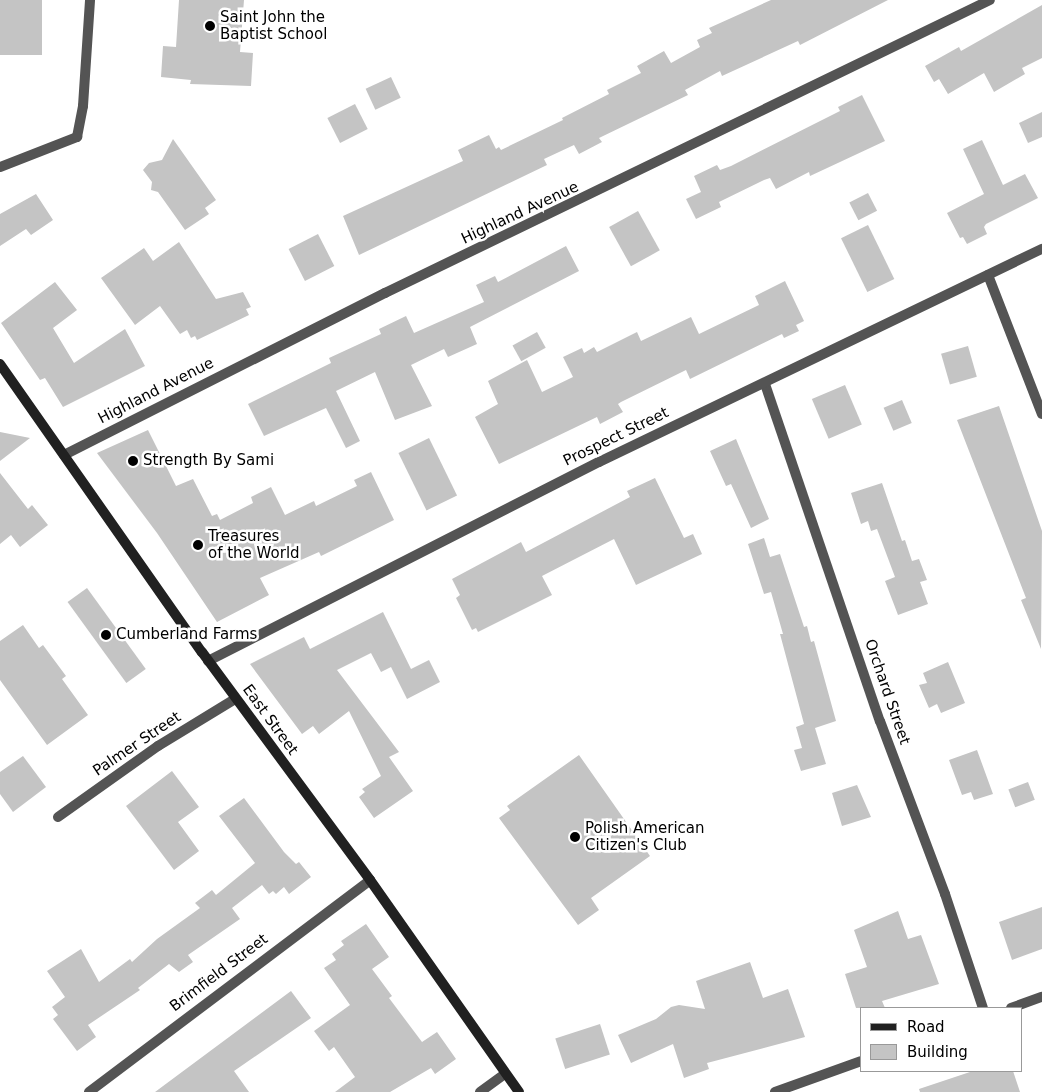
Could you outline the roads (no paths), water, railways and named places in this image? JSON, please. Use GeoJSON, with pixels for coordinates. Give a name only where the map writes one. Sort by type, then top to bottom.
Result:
{"type":"FeatureCollection","features":[{"type":"Feature","properties":{"kind":"main road","name":"East Street"},"geometry":{"type":"LineString","coordinates":[[0,364],[235,699],[370,880],[519,1092]]}},
{"type":"Feature","properties":{"kind":"street"},"geometry":{"type":"LineString","coordinates":[[0,167],[77,137],[83,106],[90,0]]}},
{"type":"Feature","properties":{"kind":"street","name":"Highland Avenue"},"geometry":{"type":"LineString","coordinates":[[64,455],[385,293],[554,214],[685,147],[990,0]]}},
{"type":"Feature","properties":{"kind":"street","name":"Prospect Street"},"geometry":{"type":"LineString","coordinates":[[208,661],[599,462],[765,384],[1042,249]]}},
{"type":"Feature","properties":{"kind":"street"},"geometry":{"type":"LineString","coordinates":[[988,275],[1042,414]]}},
{"type":"Feature","properties":{"kind":"street","name":"Orchard Street"},"geometry":{"type":"LineString","coordinates":[[765,384],[880,721],[945,894],[983,1007]]}},
{"type":"Feature","properties":{"kind":"street","name":"Palmer Street"},"geometry":{"type":"LineString","coordinates":[[58,817],[158,746],[235,699]]}},
{"type":"Feature","properties":{"kind":"street","name":"Brimfield Street"},"geometry":{"type":"LineString","coordinates":[[88,1092],[370,880]]}},
{"type":"Feature","properties":{"kind":"street"},"geometry":{"type":"LineString","coordinates":[[1014,1007],[1042,997]]}},
{"type":"Feature","properties":{"kind":"street"},"geometry":{"type":"LineString","coordinates":[[775,1092],[860,1061]]}},
{"type":"Feature","properties":{"kind":"street"},"geometry":{"type":"LineString","coordinates":[[480,1092],[505,1074]]}},
{"type":"Feature","properties":{"kind":"place","name":"Saint John the Baptist School"},"geometry":{"type":"Point","coordinates":[210,26]}},
{"type":"Feature","properties":{"kind":"place","name":"Strength By Sami"},"geometry":{"type":"Point","coordinates":[133,461]}},
{"type":"Feature","properties":{"kind":"place","name":"Treasures of the World"},"geometry":{"type":"Point","coordinates":[198,545]}},
{"type":"Feature","properties":{"kind":"place","name":"Cumberland Farms"},"geometry":{"type":"Point","coordinates":[106,635]}},
{"type":"Feature","properties":{"kind":"place","name":"Polish American Citizen's Club"},"geometry":{"type":"Point","coordinates":[575,837]}}]}
